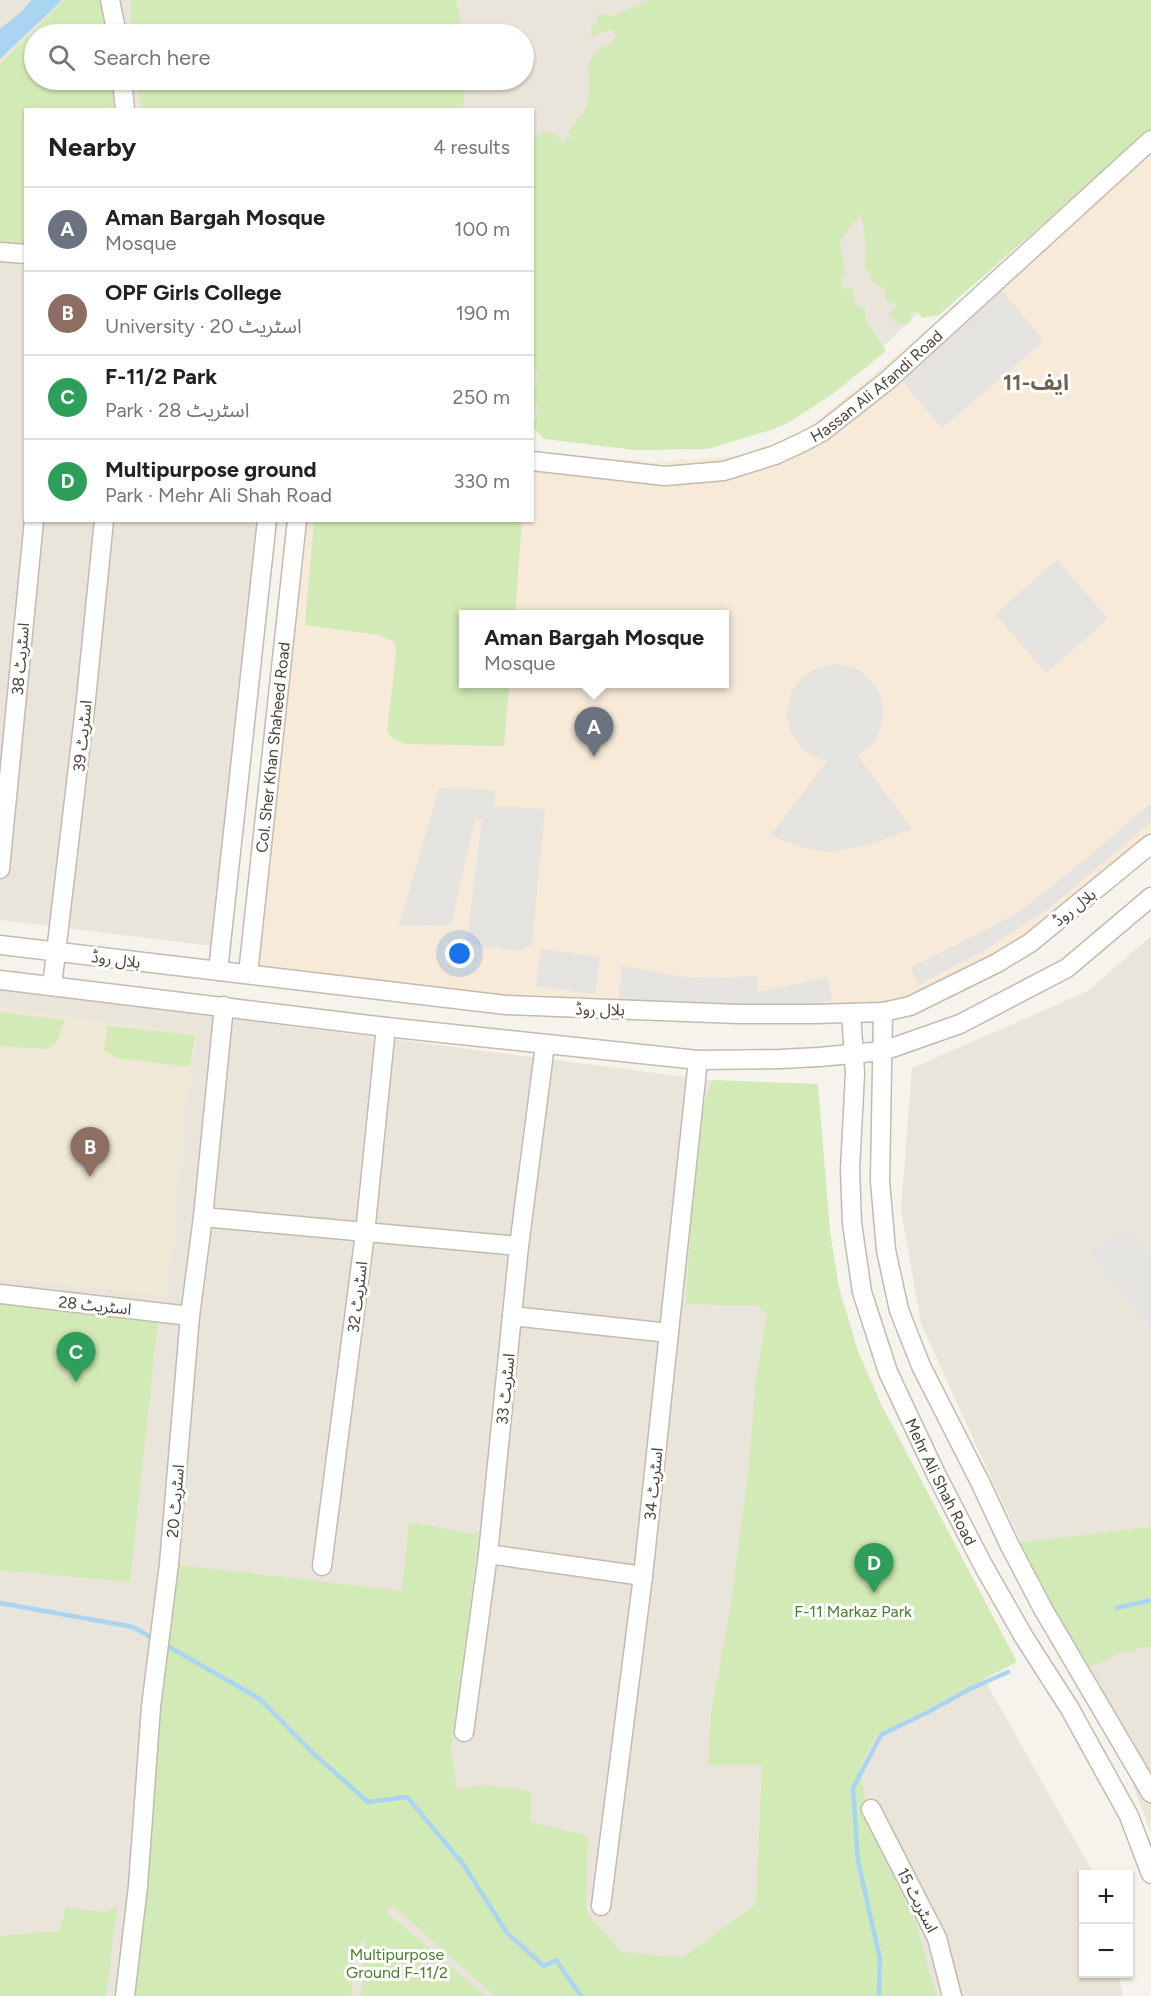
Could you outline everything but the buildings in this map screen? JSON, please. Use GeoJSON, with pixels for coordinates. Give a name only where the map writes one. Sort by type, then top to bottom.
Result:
{"type":"FeatureCollection","features":[{"type":"Feature","properties":{"kind":"street"},"geometry":{"type":"LineString","coordinates":[[110,0],[115,24]]}},
{"type":"Feature","properties":{"kind":"street"},"geometry":{"type":"LineString","coordinates":[[123,90],[125,108]]}},
{"type":"Feature","properties":{"kind":"street","name":"Hassan Ali Afandi Road"},"geometry":{"type":"LineString","coordinates":[[534,461],[665,476],[724,471],[775,455],[803,442],[822,432],[888,380],[1151,140]]}},
{"type":"Feature","properties":{"kind":"street"},"geometry":{"type":"LineString","coordinates":[[0,252],[24,254]]}},
{"type":"Feature","properties":{"kind":"street","name":"اسٹریٹ 38"},"geometry":{"type":"LineString","coordinates":[[0,869],[34,522]]}},
{"type":"Feature","properties":{"kind":"street","name":"اسٹریٹ 39"},"geometry":{"type":"LineString","coordinates":[[52,986],[58,951],[104,522]]}},
{"type":"Feature","properties":{"kind":"street","name":"Col. Sher Khan Shaheed Road"},"geometry":{"type":"LineString","coordinates":[[218,971],[267,522]]}},
{"type":"Feature","properties":{"kind":"street","name":"Col. Sher Khan Shaheed Road"},"geometry":{"type":"LineString","coordinates":[[248,974],[297,522]]}},
{"type":"Feature","properties":{"kind":"street","name":"ہلال روڈ"},"geometry":{"type":"LineString","coordinates":[[0,945],[506,1005],[738,1014],[883,1012],[910,1006],[997,963],[1030,943],[1151,844]]}},
{"type":"Feature","properties":{"kind":"street","name":"ہلال روڈ"},"geometry":{"type":"LineString","coordinates":[[0,980],[545,1045],[698,1060],[780,1059],[883,1051],[960,1024],[1066,968],[1151,897]]}},
{"type":"Feature","properties":{"kind":"street","name":"اسٹریٹ 20"},"geometry":{"type":"LineString","coordinates":[[125,1996],[138,1886],[151,1707],[164,1609],[190,1316],[203,1217],[224,1006]]}},
{"type":"Feature","properties":{"kind":"street","name":"Mehr Ali Shah Road"},"geometry":{"type":"LineString","coordinates":[[883,1012],[880,1181],[886,1250],[899,1310],[921,1366],[1009,1544],[1043,1609],[1151,1793]]}},
{"type":"Feature","properties":{"kind":"street","name":"Mehr Ali Shah Road"},"geometry":{"type":"LineString","coordinates":[[851,1013],[855,1052],[850,1170],[852,1223],[862,1292],[888,1372],[936,1474],[983,1565],[1024,1637],[1070,1709],[1130,1816],[1151,1874]]}},
{"type":"Feature","properties":{"kind":"street","name":"اسٹریٹ 32"},"geometry":{"type":"LineString","coordinates":[[322,1566],[365,1233],[386,1027]]}},
{"type":"Feature","properties":{"kind":"street","name":"اسٹریٹ 33"},"geometry":{"type":"LineString","coordinates":[[464,1732],[488,1554],[519,1246],[545,1045]]}},
{"type":"Feature","properties":{"kind":"street","name":"اسٹریٹ 34"},"geometry":{"type":"LineString","coordinates":[[601,1906],[643,1576],[698,1060]]}},
{"type":"Feature","properties":{"kind":"street"},"geometry":{"type":"LineString","coordinates":[[203,1217],[519,1246]]}},
{"type":"Feature","properties":{"kind":"street","name":"اسٹریٹ 28"},"geometry":{"type":"LineString","coordinates":[[0,1294],[190,1316]]}},
{"type":"Feature","properties":{"kind":"street"},"geometry":{"type":"LineString","coordinates":[[512,1316],[669,1333]]}},
{"type":"Feature","properties":{"kind":"street"},"geometry":{"type":"LineString","coordinates":[[488,1554],[643,1576]]}},
{"type":"Feature","properties":{"kind":"street","name":"اسٹریٹ 15"},"geometry":{"type":"LineString","coordinates":[[871,1809],[937,1938],[952,1996]]}},
{"type":"Feature","properties":{"kind":"shaded area"},"geometry":{"type":"Polygon","coordinates":[[[0,0],[1151,0],[1151,92],[834,393],[788,423],[620,429],[534,418],[534,108],[24,108],[24,522],[259,522],[212,946],[0,920],[0,0]]]}},
{"type":"Feature","properties":{"kind":"shaded area"},"geometry":{"type":"Polygon","coordinates":[[[1151,139],[1151,843],[1030,943],[883,1012],[537,1006],[256,972],[307,522],[534,522],[534,452],[653,462],[742,456],[801,434],[1090,195],[1151,139]]]}},
{"type":"Feature","properties":{"kind":"shaded area"},"geometry":{"type":"Polygon","coordinates":[[[1002,290],[1044,341],[942,428],[900,379],[1002,290]]]}},
{"type":"Feature","properties":{"kind":"shaded area"},"geometry":{"type":"Polygon","coordinates":[[[1057,560],[1108,619],[1046,673],[995,614],[1057,560]]]}},
{"type":"Feature","properties":{"kind":"shaded area"},"geometry":{"type":"Polygon","coordinates":[[[836,664],[860,671],[875,685],[881,696],[883,721],[878,735],[872,745],[858,756],[912,829],[869,845],[830,852],[808,849],[770,836],[827,761],[811,755],[799,745],[791,732],[787,716],[791,693],[800,680],[812,671],[836,664]]]}},
{"type":"Feature","properties":{"kind":"shaded area"},"geometry":{"type":"Polygon","coordinates":[[[439,788],[495,790],[494,806],[545,809],[532,944],[522,951],[476,945],[467,939],[482,819],[475,819],[451,925],[399,926],[439,788]]]}},
{"type":"Feature","properties":{"kind":"shaded area"},"geometry":{"type":"Polygon","coordinates":[[[1151,803],[1151,822],[1047,910],[985,950],[918,985],[911,968],[1016,914],[1081,863],[1151,803]]]}},
{"type":"Feature","properties":{"kind":"shaded area"},"geometry":{"type":"Polygon","coordinates":[[[1151,936],[1151,1833],[1126,1766],[921,1323],[901,1210],[912,1068],[1088,991],[1151,936]]]}},
{"type":"Feature","properties":{"kind":"shaded area"},"geometry":{"type":"Polygon","coordinates":[[[541,949],[600,957],[595,994],[536,986],[541,949]]]}},
{"type":"Feature","properties":{"kind":"shaded area"},"geometry":{"type":"Polygon","coordinates":[[[621,966],[685,977],[756,976],[758,992],[828,977],[832,999],[811,1008],[684,1008],[619,1000],[621,966]]]}},
{"type":"Feature","properties":{"kind":"shaded area"},"geometry":{"type":"Polygon","coordinates":[[[0,989],[796,1091],[810,1241],[945,1610],[1092,1870],[1079,1870],[1079,1978],[1119,1978],[1123,1996],[0,1996],[0,989]]]}},
{"type":"Feature","properties":{"kind":"shaded area"},"geometry":{"type":"Polygon","coordinates":[[[0,1008],[198,1034],[190,1076],[168,1296],[0,1278],[0,1008]]]}},
{"type":"Feature","properties":{"kind":"shaded area"},"geometry":{"type":"Polygon","coordinates":[[[1128,1226],[1151,1258],[1151,1330],[1089,1252],[1128,1226]]]}},
{"type":"Feature","properties":{"kind":"green space"},"geometry":{"type":"Polygon","coordinates":[[[64,0],[102,0],[105,24],[40,24],[64,0]]]}},
{"type":"Feature","properties":{"kind":"green space"},"geometry":{"type":"Polygon","coordinates":[[[131,0],[456,0],[461,22],[461,24],[131,24],[131,0]]]}},
{"type":"Feature","properties":{"kind":"green space"},"geometry":{"type":"Polygon","coordinates":[[[649,0],[1151,0],[1151,129],[939,315],[923,318],[916,311],[910,315],[911,320],[906,325],[895,321],[888,314],[898,304],[885,299],[886,291],[871,281],[871,274],[865,267],[866,245],[861,213],[840,241],[845,273],[841,278],[841,285],[844,289],[852,288],[855,305],[865,308],[867,323],[886,351],[834,393],[788,423],[707,449],[635,450],[544,439],[534,428],[534,421],[538,414],[538,404],[534,404],[534,389],[537,385],[538,373],[534,371],[534,136],[549,132],[556,134],[565,145],[565,137],[572,138],[569,132],[585,109],[588,100],[590,60],[600,49],[612,44],[616,34],[612,30],[592,36],[590,32],[592,26],[600,22],[595,19],[601,13],[613,16],[649,0]]]}},
{"type":"Feature","properties":{"kind":"green space"},"geometry":{"type":"Polygon","coordinates":[[[24,40],[24,90],[113,90],[116,108],[24,108],[24,244],[0,242],[0,64],[24,40]]]}},
{"type":"Feature","properties":{"kind":"green space"},"geometry":{"type":"Polygon","coordinates":[[[138,90],[464,90],[464,100],[462,108],[141,108],[138,90]]]}},
{"type":"Feature","properties":{"kind":"green space"},"geometry":{"type":"Polygon","coordinates":[[[314,522],[522,522],[515,610],[459,610],[459,688],[509,688],[504,746],[406,744],[393,738],[387,731],[396,655],[395,642],[379,635],[305,625],[314,522]]]}},
{"type":"Feature","properties":{"kind":"green space"},"geometry":{"type":"Polygon","coordinates":[[[0,1012],[64,1020],[58,1040],[47,1049],[0,1046],[0,1012]]]}},
{"type":"Feature","properties":{"kind":"green space"},"geometry":{"type":"Polygon","coordinates":[[[108,1026],[196,1035],[189,1067],[118,1058],[104,1050],[108,1026]]]}},
{"type":"Feature","properties":{"kind":"green space"},"geometry":{"type":"Polygon","coordinates":[[[712,1080],[818,1084],[830,1231],[839,1288],[858,1351],[881,1404],[1017,1662],[877,1735],[859,1769],[874,1838],[916,1923],[936,1996],[495,1996],[392,1905],[386,1912],[486,1996],[361,1996],[365,1937],[356,1949],[351,1996],[124,1996],[169,1564],[402,1591],[409,1522],[479,1535],[451,1749],[457,1790],[481,1785],[532,1791],[530,1822],[588,1836],[586,1912],[621,1952],[682,1958],[756,1904],[762,1765],[708,1765],[711,1713],[730,1610],[748,1475],[756,1380],[767,1316],[758,1306],[686,1304],[692,1201],[701,1116],[712,1080]]]}},
{"type":"Feature","properties":{"kind":"green space"},"geometry":{"type":"Polygon","coordinates":[[[0,1301],[158,1320],[130,1582],[0,1570],[0,1301]]]}},
{"type":"Feature","properties":{"kind":"green space"},"geometry":{"type":"Polygon","coordinates":[[[1151,1527],[1151,1646],[1121,1653],[1090,1667],[1009,1544],[1151,1527]]]}},
{"type":"Feature","properties":{"kind":"green space"},"geometry":{"type":"Polygon","coordinates":[[[117,1906],[106,1996],[0,1996],[0,1936],[59,1931],[66,1908],[107,1912],[117,1906]]]}},
{"type":"Feature","properties":{"kind":"water"},"geometry":{"type":"Polygon","coordinates":[[[36,0],[62,0],[37,24],[24,24],[24,36],[0,59],[0,29],[36,0]]]}},
{"type":"Feature","properties":{"kind":"waterway"},"geometry":{"type":"LineString","coordinates":[[27,8],[35,0]]}},
{"type":"Feature","properties":{"kind":"waterway"},"geometry":{"type":"LineString","coordinates":[[1117,1608],[1151,1600]]}},
{"type":"Feature","properties":{"kind":"waterway"},"geometry":{"type":"LineString","coordinates":[[0,1603],[133,1627],[154,1639]]}},
{"type":"Feature","properties":{"kind":"waterway"},"geometry":{"type":"LineString","coordinates":[[164,1644],[260,1699],[314,1754],[368,1802],[407,1797],[463,1864],[507,1933],[544,1966],[556,1960],[581,1996]]}},
{"type":"Feature","properties":{"kind":"waterway"},"geometry":{"type":"LineString","coordinates":[[879,1996],[880,1959],[858,1861],[853,1788],[881,1735],[1008,1672]]}},
{"type":"Feature","properties":{"kind":"place","name":"Aman Bargah Mosque"},"geometry":{"type":"Point","coordinates":[594,757]}},
{"type":"Feature","properties":{"kind":"place","name":"OPF Girls College"},"geometry":{"type":"Point","coordinates":[90,1177]}},
{"type":"Feature","properties":{"kind":"place","name":"F-11/2 Park"},"geometry":{"type":"Point","coordinates":[76,1382]}},
{"type":"Feature","properties":{"kind":"place","name":"Multipurpose ground"},"geometry":{"type":"Point","coordinates":[874,1593]}},
{"type":"Feature","properties":{"kind":"district","name":"ایف-11"},"geometry":{"type":"Point","coordinates":[1036,382]}},
{"type":"Feature","properties":{"kind":"park label","name":"F-11 Markaz Park"},"geometry":{"type":"Point","coordinates":[853,1611]}},
{"type":"Feature","properties":{"kind":"park label","name":"Multipurpose Ground F-11/2"},"geometry":{"type":"Point","coordinates":[397,1963]}}]}
